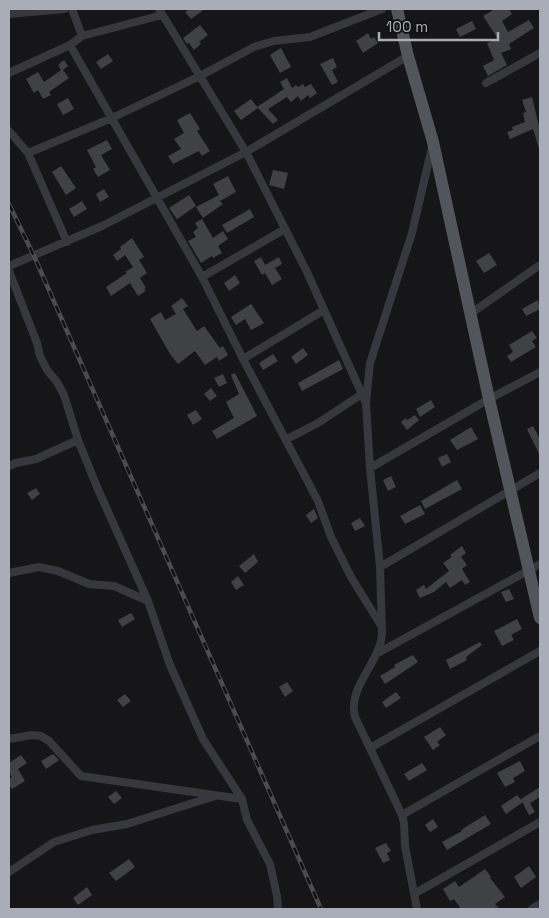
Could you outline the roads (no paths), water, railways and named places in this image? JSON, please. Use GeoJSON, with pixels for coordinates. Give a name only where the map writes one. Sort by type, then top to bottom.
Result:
{"type":"FeatureCollection","features":[{"type":"Feature","properties":{"kind":"main road"},"geometry":{"type":"LineString","coordinates":[[397,9],[408,56],[434,142],[470,314],[511,489],[535,567],[540,618]]}},
{"type":"Feature","properties":{"kind":"street"},"geometry":{"type":"LineString","coordinates":[[9,14],[65,9]]}},
{"type":"Feature","properties":{"kind":"street"},"geometry":{"type":"LineString","coordinates":[[72,9],[82,36]]}},
{"type":"Feature","properties":{"kind":"street"},"geometry":{"type":"LineString","coordinates":[[28,153],[112,118],[200,76],[254,46],[274,41],[310,37],[382,9]]}},
{"type":"Feature","properties":{"kind":"street"},"geometry":{"type":"LineString","coordinates":[[9,73],[70,45],[82,36],[160,12],[246,152],[324,310],[366,403]]}},
{"type":"Feature","properties":{"kind":"street"},"geometry":{"type":"LineString","coordinates":[[70,45],[202,277],[318,501],[351,577],[380,624]]}},
{"type":"Feature","properties":{"kind":"street"},"geometry":{"type":"LineString","coordinates":[[486,83],[540,53]]}},
{"type":"Feature","properties":{"kind":"street"},"geometry":{"type":"LineString","coordinates":[[9,266],[67,242],[246,152],[408,56]]}},
{"type":"Feature","properties":{"kind":"street"},"geometry":{"type":"LineString","coordinates":[[9,131],[28,153],[67,242]]}},
{"type":"Feature","properties":{"kind":"street"},"geometry":{"type":"LineString","coordinates":[[417,909],[405,846],[402,815],[353,709],[356,695],[378,653],[381,642],[380,567],[370,468],[366,403],[370,363],[412,233],[434,142]]}},
{"type":"Feature","properties":{"kind":"street"},"geometry":{"type":"LineString","coordinates":[[202,277],[285,229]]}},
{"type":"Feature","properties":{"kind":"street"},"geometry":{"type":"LineString","coordinates":[[470,314],[538,266],[540,276]]}},
{"type":"Feature","properties":{"kind":"street"},"geometry":{"type":"LineString","coordinates":[[9,271],[37,343],[40,356],[64,395],[78,440],[148,601],[170,665],[203,739],[242,799],[247,820],[270,864],[278,909]]}},
{"type":"Feature","properties":{"kind":"street"},"geometry":{"type":"LineString","coordinates":[[243,359],[324,310]]}},
{"type":"Feature","properties":{"kind":"street"},"geometry":{"type":"LineString","coordinates":[[370,468],[489,399],[540,372]]}},
{"type":"Feature","properties":{"kind":"street"},"geometry":{"type":"LineString","coordinates":[[287,439],[318,423],[362,394]]}},
{"type":"Feature","properties":{"kind":"street"},"geometry":{"type":"LineString","coordinates":[[9,466],[36,459],[78,440]]}},
{"type":"Feature","properties":{"kind":"street"},"geometry":{"type":"LineString","coordinates":[[380,567],[540,473]]}},
{"type":"Feature","properties":{"kind":"street"},"geometry":{"type":"LineString","coordinates":[[9,573],[39,567],[58,571],[89,584],[114,586],[148,601]]}},
{"type":"Feature","properties":{"kind":"street"},"geometry":{"type":"LineString","coordinates":[[378,653],[535,567]]}},
{"type":"Feature","properties":{"kind":"street"},"geometry":{"type":"LineString","coordinates":[[370,748],[540,651]]}},
{"type":"Feature","properties":{"kind":"street"},"geometry":{"type":"LineString","coordinates":[[9,739],[32,735],[42,736],[49,741],[81,776],[242,799]]}},
{"type":"Feature","properties":{"kind":"street"},"geometry":{"type":"LineString","coordinates":[[402,815],[540,736]]}},
{"type":"Feature","properties":{"kind":"street"},"geometry":{"type":"LineString","coordinates":[[9,872],[54,842],[92,830],[127,824],[216,796]]}},
{"type":"Feature","properties":{"kind":"street"},"geometry":{"type":"LineString","coordinates":[[414,894],[540,822]]}},
{"type":"Feature","properties":{"kind":"street"},"geometry":{"type":"LineString","coordinates":[[532,909],[540,904]]}},
{"type":"Feature","properties":{"kind":"railway"},"geometry":{"type":"LineString","coordinates":[[9,204],[34,256],[321,909]]}}]}
